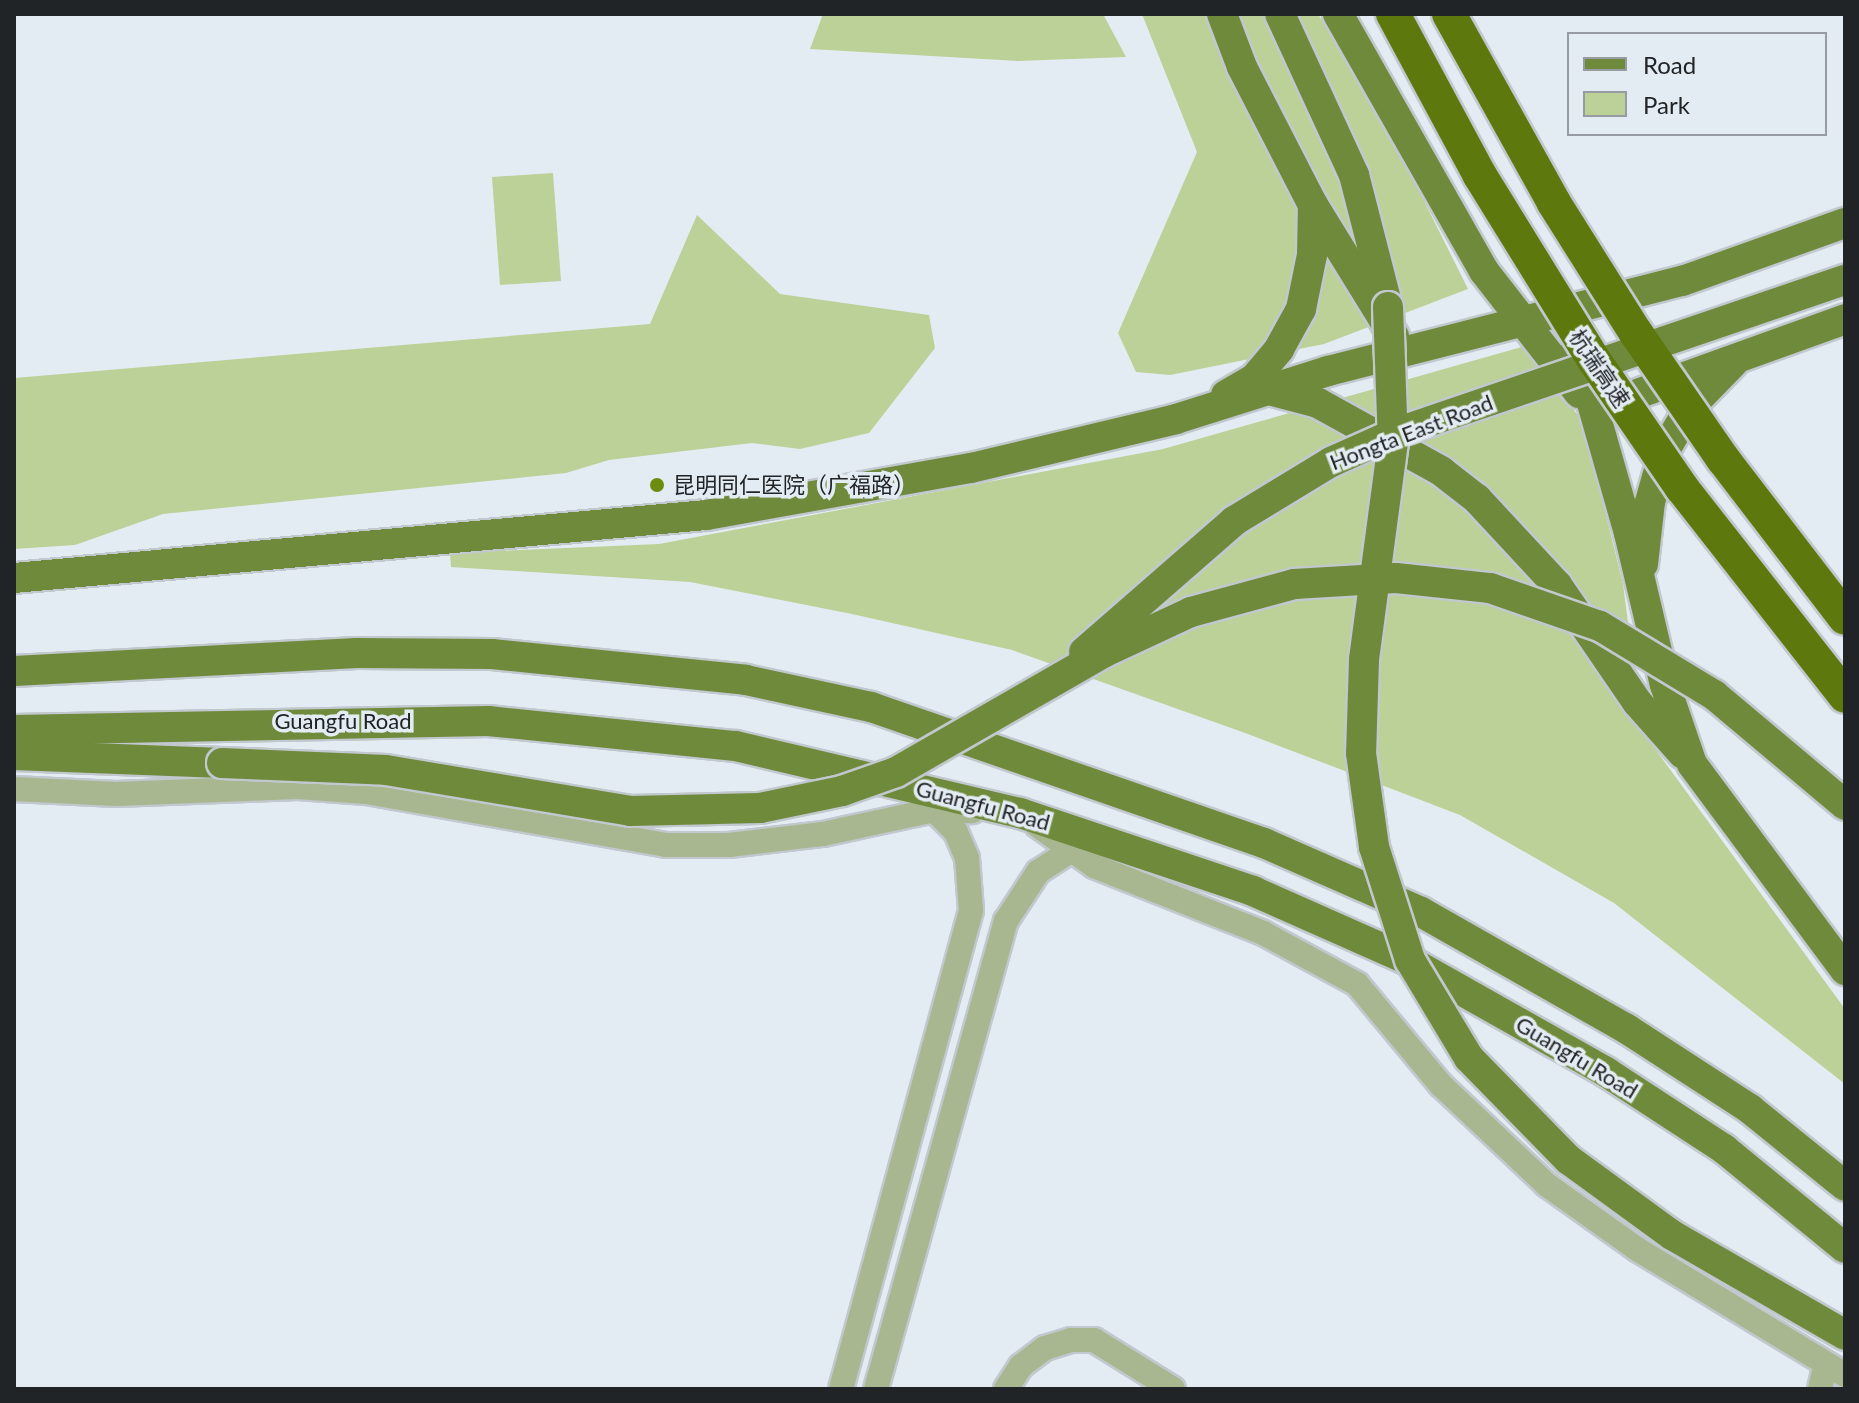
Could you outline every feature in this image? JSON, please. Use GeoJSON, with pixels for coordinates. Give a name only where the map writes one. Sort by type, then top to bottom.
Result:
{"type":"FeatureCollection","features":[{"type":"Feature","properties":{"kind":"highway","name":"杭瑞高速"},"geometry":{"type":"LineString","coordinates":[[1393,14],[1479,174],[1603,373],[1728,549],[1845,696]]}},
{"type":"Feature","properties":{"kind":"highway"},"geometry":{"type":"LineString","coordinates":[[1449,14],[1538,176],[1636,333],[1723,459],[1845,618]]}},
{"type":"Feature","properties":{"kind":"main road"},"geometry":{"type":"LineString","coordinates":[[1222,14],[1242,67],[1313,205],[1404,352]]}},
{"type":"Feature","properties":{"kind":"main road"},"geometry":{"type":"LineString","coordinates":[[1338,14],[1484,271],[1592,411]]}},
{"type":"Feature","properties":{"kind":"main road"},"geometry":{"type":"LineString","coordinates":[[1407,14],[1536,244],[1566,310],[1641,582],[1665,685],[1692,764]]}},
{"type":"Feature","properties":{"kind":"main road"},"geometry":{"type":"LineString","coordinates":[[1282,17],[1354,175],[1388,307],[1393,442],[1364,660],[1361,753],[1374,847],[1410,960],[1469,1058],[1558,1151],[1672,1235],[1845,1335]]}},
{"type":"Feature","properties":{"kind":"main road"},"geometry":{"type":"LineString","coordinates":[[1200,411],[1255,378],[1279,349],[1301,309],[1312,255],[1313,205]]}},
{"type":"Feature","properties":{"kind":"main road"},"geometry":{"type":"LineString","coordinates":[[14,578],[706,515],[971,468],[1200,411],[1404,352],[1682,281],[1845,223]]}},
{"type":"Feature","properties":{"kind":"main road","name":"Hongta East Road"},"geometry":{"type":"LineString","coordinates":[[1037,692],[1207,542],[1331,462],[1398,432],[1845,280]]}},
{"type":"Feature","properties":{"kind":"main road"},"geometry":{"type":"LineString","coordinates":[[1592,411],[1845,319]]}},
{"type":"Feature","properties":{"kind":"main road"},"geometry":{"type":"LineString","coordinates":[[1641,582],[1650,502],[1664,452],[1707,387],[1751,351]]}},
{"type":"Feature","properties":{"kind":"main road"},"geometry":{"type":"LineString","coordinates":[[1269,390],[1318,403],[1441,471],[1477,499],[1557,585],[1637,702],[1692,764],[1845,970]]}},
{"type":"Feature","properties":{"kind":"main road"},"geometry":{"type":"LineString","coordinates":[[14,755],[386,770],[630,811],[729,811],[792,803],[869,783],[935,753],[1141,634],[1223,601],[1333,580],[1450,581],[1569,612],[1658,658],[1741,715],[1845,805]]}},
{"type":"Feature","properties":{"kind":"main road"},"geometry":{"type":"LineString","coordinates":[[14,671],[357,653],[492,654],[746,680],[871,707],[1264,843],[1421,912],[1627,1029],[1750,1109],[1845,1186]]}},
{"type":"Feature","properties":{"kind":"main road","name":"Guangfu Road"},"geometry":{"type":"LineString","coordinates":[[14,730],[488,721],[736,746],[1020,813],[1253,891],[1404,958],[1606,1072],[1724,1149],[1845,1248]]}},
{"type":"Feature","properties":{"kind":"street"},"geometry":{"type":"LineString","coordinates":[[841,1389],[971,910],[967,858],[956,832],[934,810],[881,778]]}},
{"type":"Feature","properties":{"kind":"street"},"geometry":{"type":"LineString","coordinates":[[14,789],[116,794],[298,787],[366,792],[666,845],[823,834],[934,810],[1020,813],[1094,866],[1263,933],[1357,984],[1441,1085],[1547,1185],[1637,1249],[1836,1370],[1820,1389]]}},
{"type":"Feature","properties":{"kind":"street"},"geometry":{"type":"LineString","coordinates":[[876,1389],[1006,921],[1038,872],[1069,848],[1103,840]]}},
{"type":"Feature","properties":{"kind":"street"},"geometry":{"type":"LineString","coordinates":[[892,1197],[927,1206]]}},
{"type":"Feature","properties":{"kind":"street"},"geometry":{"type":"LineString","coordinates":[[1006,1389],[1021,1366],[1045,1348],[1071,1340],[1094,1340],[1173,1389]]}},
{"type":"Feature","properties":{"kind":"green space"},"geometry":{"type":"Polygon","coordinates":[[[823,14],[1103,14],[1126,57],[1018,61],[810,49],[823,14]]]}},
{"type":"Feature","properties":{"kind":"green space"},"geometry":{"type":"Polygon","coordinates":[[[1142,14],[1318,14],[1395,143],[1468,289],[1324,344],[1170,375],[1136,372],[1118,333],[1197,152],[1142,14]]]}},
{"type":"Feature","properties":{"kind":"green space"},"geometry":{"type":"Polygon","coordinates":[[[553,173],[561,281],[500,285],[492,177],[553,173]]]}},
{"type":"Feature","properties":{"kind":"green space"},"geometry":{"type":"Polygon","coordinates":[[[697,215],[780,294],[929,315],[935,348],[869,433],[800,449],[752,443],[609,460],[566,473],[163,514],[75,545],[14,549],[14,378],[650,324],[697,215]]]}},
{"type":"Feature","properties":{"kind":"green space"},"geometry":{"type":"Polygon","coordinates":[[[1525,346],[1583,422],[1623,584],[1642,731],[1845,1009],[1845,1084],[1614,903],[1460,815],[1248,734],[1012,650],[852,614],[690,582],[451,567],[450,553],[659,544],[1163,449],[1525,346]]]}},
{"type":"Feature","properties":{"kind":"place","name":"昆明同仁医院（广福路）"},"geometry":{"type":"Point","coordinates":[657,485]}}]}
